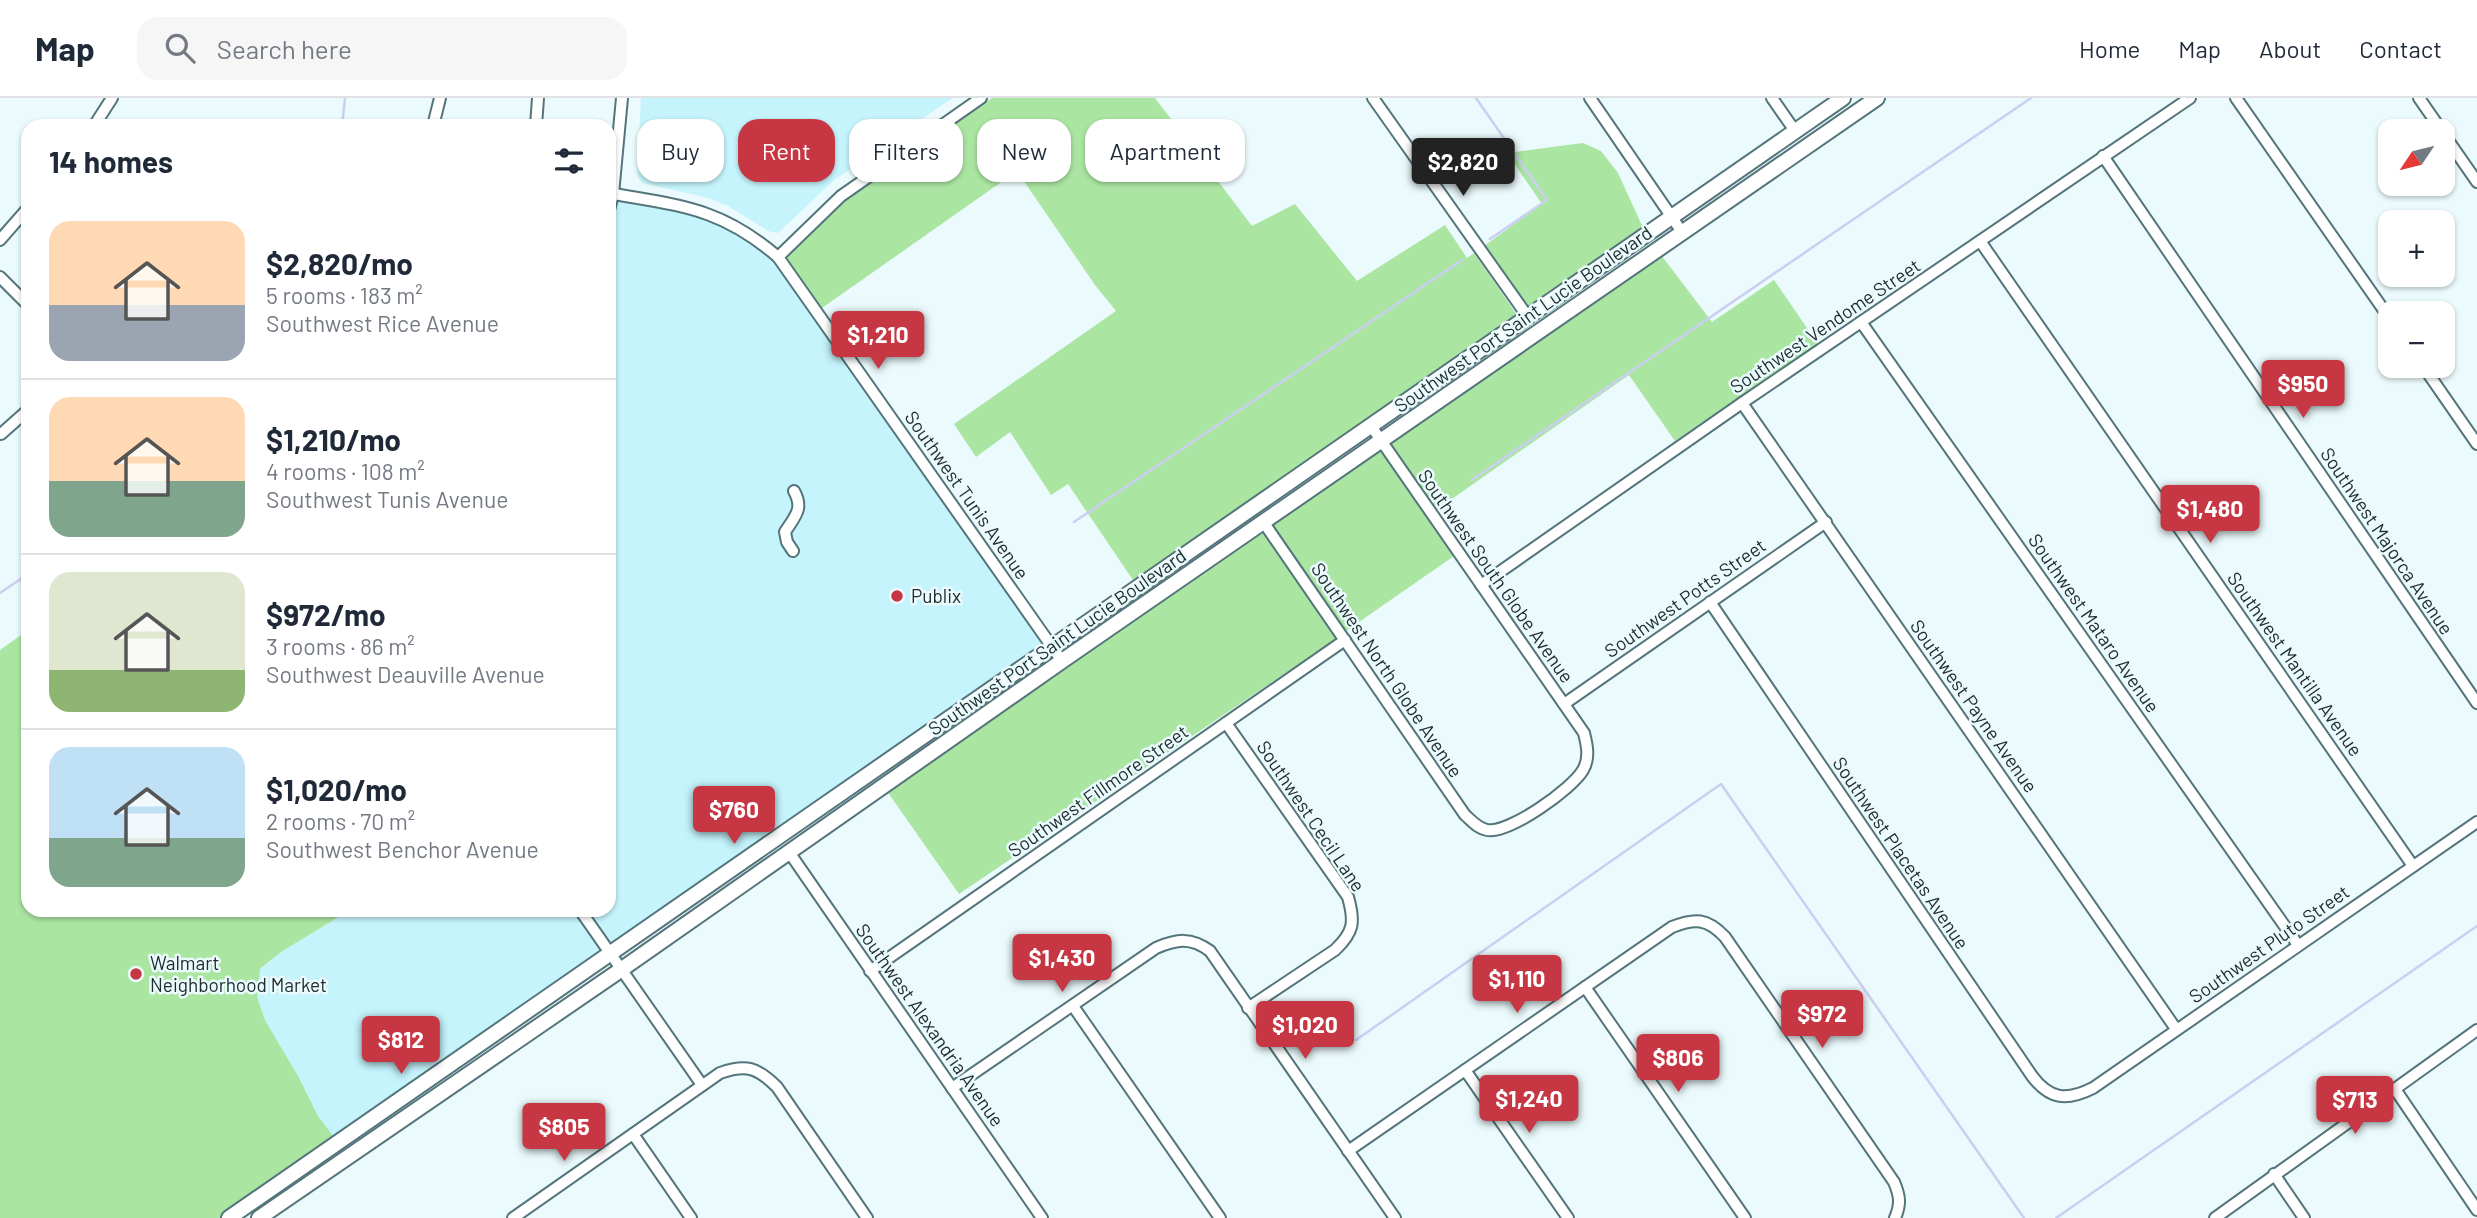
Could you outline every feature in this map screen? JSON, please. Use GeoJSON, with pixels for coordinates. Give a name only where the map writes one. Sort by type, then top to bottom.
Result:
{"type":"FeatureCollection","features":[{"type":"Feature","properties":{"kind":"main road","name":"Southwest Port Saint Lucie Boulevard"},"geometry":{"type":"LineString","coordinates":[[229,1218],[1843,98]]}},
{"type":"Feature","properties":{"kind":"main road","name":"Southwest Port Saint Lucie Boulevard"},"geometry":{"type":"LineString","coordinates":[[259,1218],[1877,98]]}},
{"type":"Feature","properties":{"kind":"main road"},"geometry":{"type":"LineString","coordinates":[[789,852],[808,815]]}},
{"type":"Feature","properties":{"kind":"main road"},"geometry":{"type":"LineString","coordinates":[[346,1156],[365,1122]]}},
{"type":"Feature","properties":{"kind":"street"},"geometry":{"type":"LineString","coordinates":[[98,119],[112,98]]}},
{"type":"Feature","properties":{"kind":"street"},"geometry":{"type":"LineString","coordinates":[[435,119],[440,98]]}},
{"type":"Feature","properties":{"kind":"street"},"geometry":{"type":"LineString","coordinates":[[536,119],[538,98]]}},
{"type":"Feature","properties":{"kind":"street"},"geometry":{"type":"LineString","coordinates":[[616,150],[622,98]]}},
{"type":"Feature","properties":{"kind":"street"},"geometry":{"type":"LineString","coordinates":[[778,257],[841,196],[981,98]]}},
{"type":"Feature","properties":{"kind":"street"},"geometry":{"type":"LineString","coordinates":[[1373,98],[1528,317]]}},
{"type":"Feature","properties":{"kind":"street"},"geometry":{"type":"LineString","coordinates":[[1590,98],[1682,232]]}},
{"type":"Feature","properties":{"kind":"street"},"geometry":{"type":"LineString","coordinates":[[1772,98],[1795,131]]}},
{"type":"Feature","properties":{"kind":"street","name":"Southwest Vendome Street"},"geometry":{"type":"LineString","coordinates":[[1481,585],[1742,403],[2190,98]]}},
{"type":"Feature","properties":{"kind":"street"},"geometry":{"type":"LineString","coordinates":[[2236,98],[2378,302]]}},
{"type":"Feature","properties":{"kind":"street"},"geometry":{"type":"LineString","coordinates":[[2419,98],[2433,119]]}},
{"type":"Feature","properties":{"kind":"street"},"geometry":{"type":"LineString","coordinates":[[2455,150],[2477,181]]}},
{"type":"Feature","properties":{"kind":"street","name":"Southwest Majorca Avenue"},"geometry":{"type":"LineString","coordinates":[[2103,156],[2477,703]]}},
{"type":"Feature","properties":{"kind":"street","name":"Southwest Tunis Avenue"},"geometry":{"type":"LineString","coordinates":[[616,195],[677,204],[713,214],[758,240],[778,257],[1062,661]]}},
{"type":"Feature","properties":{"kind":"street"},"geometry":{"type":"LineString","coordinates":[[0,240],[21,216]]}},
{"type":"Feature","properties":{"kind":"street","name":"Southwest Mantilla Avenue"},"geometry":{"type":"LineString","coordinates":[[1980,241],[2413,866]]}},
{"type":"Feature","properties":{"kind":"street"},"geometry":{"type":"LineString","coordinates":[[0,277],[21,298]]}},
{"type":"Feature","properties":{"kind":"street","name":"Southwest Mataro Avenue"},"geometry":{"type":"LineString","coordinates":[[1861,322],[2298,945]]}},
{"type":"Feature","properties":{"kind":"street"},"geometry":{"type":"LineString","coordinates":[[2431,378],[2477,444]]}},
{"type":"Feature","properties":{"kind":"street","name":"Southwest Payne Avenue"},"geometry":{"type":"LineString","coordinates":[[1742,403],[2176,1029]]}},
{"type":"Feature","properties":{"kind":"street"},"geometry":{"type":"LineString","coordinates":[[1,434],[21,416]]}},
{"type":"Feature","properties":{"kind":"street","name":"Southwest South Globe Avenue"},"geometry":{"type":"LineString","coordinates":[[1371,426],[1584,733],[1588,747]]}},
{"type":"Feature","properties":{"kind":"street"},"geometry":{"type":"LineString","coordinates":[[793,551],[785,532],[800,508],[794,491]]}},
{"type":"Feature","properties":{"kind":"street","name":"Southwest Potts Street"},"geometry":{"type":"LineString","coordinates":[[1564,704],[1826,522]]}},
{"type":"Feature","properties":{"kind":"street","name":"Southwest North Globe Avenue"},"geometry":{"type":"LineString","coordinates":[[1264,523],[1465,815],[1477,826],[1487,830],[1501,830],[1515,824],[1571,784],[1583,771],[1588,747]]}},
{"type":"Feature","properties":{"kind":"street","name":"Southwest Placetas Avenue"},"geometry":{"type":"LineString","coordinates":[[1710,602],[2032,1076],[2045,1090],[2053,1094],[2063,1097],[2081,1094]]}},
{"type":"Feature","properties":{"kind":"street","name":"Southwest Fillmore Street"},"geometry":{"type":"LineString","coordinates":[[870,971],[1345,640]]}},
{"type":"Feature","properties":{"kind":"street","name":"Southwest Cecil Lane"},"geometry":{"type":"LineString","coordinates":[[1226,723],[1348,897],[1352,912],[1352,926],[1345,940],[1335,950],[1248,1008]]}},
{"type":"Feature","properties":{"kind":"street","name":"Southwest Pluto Street"},"geometry":{"type":"LineString","coordinates":[[2081,1094],[2477,822]]}},
{"type":"Feature","properties":{"kind":"street","name":"Southwest Alexandria Avenue"},"geometry":{"type":"LineString","coordinates":[[789,852],[1042,1218]]}},
{"type":"Feature","properties":{"kind":"street"},"geometry":{"type":"LineString","coordinates":[[585,917],[702,1085]]}},
{"type":"Feature","properties":{"kind":"street"},"geometry":{"type":"LineString","coordinates":[[1348,1151],[1672,927],[1687,921],[1701,921],[1714,925],[1740,959],[1894,1182],[1900,1196],[1897,1213]]}},
{"type":"Feature","properties":{"kind":"street"},"geometry":{"type":"LineString","coordinates":[[952,1088],[1156,948],[1171,942],[1188,940],[1200,943],[1210,951],[1395,1218]]}},
{"type":"Feature","properties":{"kind":"street"},"geometry":{"type":"LineString","coordinates":[[1585,987],[1745,1218]]}},
{"type":"Feature","properties":{"kind":"street"},"geometry":{"type":"LineString","coordinates":[[1073,1006],[1220,1218]]}},
{"type":"Feature","properties":{"kind":"street"},"geometry":{"type":"LineString","coordinates":[[2215,1218],[2477,1030]]}},
{"type":"Feature","properties":{"kind":"street"},"geometry":{"type":"LineString","coordinates":[[515,1218],[720,1073],[734,1068],[750,1068],[764,1075],[776,1087],[867,1218]]}},
{"type":"Feature","properties":{"kind":"street"},"geometry":{"type":"LineString","coordinates":[[1465,1070],[1568,1218]]}},
{"type":"Feature","properties":{"kind":"street"},"geometry":{"type":"LineString","coordinates":[[2395,1089],[2477,1210]]}},
{"type":"Feature","properties":{"kind":"street"},"geometry":{"type":"LineString","coordinates":[[633,1133],[691,1218]]}},
{"type":"Feature","properties":{"kind":"street"},"geometry":{"type":"LineString","coordinates":[[2274,1174],[2304,1218]]}},
{"type":"Feature","properties":{"kind":"shaded area"},"geometry":{"type":"Polygon","coordinates":[[[641,98],[952,98],[922,119],[849,119],[849,170],[835,180],[835,119],[738,119],[738,182],[832,182],[778,233],[768,231],[728,206],[705,197],[641,182],[724,182],[724,119],[640,119],[641,98]]]}},
{"type":"Feature","properties":{"kind":"shaded area"},"geometry":{"type":"Polygon","coordinates":[[[617,200],[675,209],[710,219],[754,245],[773,261],[1047,651],[612,948],[592,917],[616,917],[617,200]]]}},
{"type":"Feature","properties":{"kind":"shaded area"},"geometry":{"type":"Polygon","coordinates":[[[338,917],[578,917],[602,954],[334,1137],[318,1116],[265,1020],[257,998],[260,970],[281,952],[338,917]]]}},
{"type":"Feature","properties":{"kind":"green space"},"geometry":{"type":"Polygon","coordinates":[[[992,98],[1155,98],[1171,119],[1085,119],[1085,182],[1219,182],[1252,226],[1295,204],[1357,281],[1445,225],[1467,258],[1474,253],[1524,325],[1137,586],[1068,484],[1051,495],[1010,432],[976,457],[954,424],[1116,311],[1025,182],[1071,182],[1071,119],[977,119],[977,182],[1001,182],[822,308],[785,257],[843,201],[870,182],[963,182],[962,119],[992,98]]]}},
{"type":"Feature","properties":{"kind":"green space"},"geometry":{"type":"Polygon","coordinates":[[[1583,143],[1601,151],[1618,173],[1645,232],[1534,318],[1484,246],[1542,204],[1507,153],[1583,143]]]}},
{"type":"Feature","properties":{"kind":"green space"},"geometry":{"type":"Polygon","coordinates":[[[1655,247],[1712,322],[1774,280],[1818,344],[1675,441],[1629,375],[1436,510],[1383,435],[1655,247]]]}},
{"type":"Feature","properties":{"kind":"green space"},"geometry":{"type":"Polygon","coordinates":[[[1374,442],[1454,556],[1346,631],[1267,516],[1374,442]]]}},
{"type":"Feature","properties":{"kind":"green space"},"geometry":{"type":"Polygon","coordinates":[[[1258,523],[1337,638],[959,894],[882,784],[1258,523]]]}},
{"type":"Feature","properties":{"kind":"green space"},"geometry":{"type":"Polygon","coordinates":[[[21,635],[21,917],[338,917],[281,952],[260,969],[257,997],[265,1020],[318,1116],[334,1137],[220,1218],[0,1218],[0,650],[21,635]]]}},
{"type":"Feature","properties":{"kind":"waterway"},"geometry":{"type":"LineString","coordinates":[[343,119],[345,98]]}},
{"type":"Feature","properties":{"kind":"waterway"},"geometry":{"type":"LineString","coordinates":[[1476,98],[1547,200],[1490,239]]}},
{"type":"Feature","properties":{"kind":"waterway"},"geometry":{"type":"LineString","coordinates":[[1472,480],[2031,98]]}},
{"type":"Feature","properties":{"kind":"waterway"},"geometry":{"type":"LineString","coordinates":[[1074,522],[1462,260]]}},
{"type":"Feature","properties":{"kind":"waterway"},"geometry":{"type":"LineString","coordinates":[[0,593],[21,579]]}},
{"type":"Feature","properties":{"kind":"waterway"},"geometry":{"type":"LineString","coordinates":[[1356,1040],[1721,784],[2024,1218]]}},
{"type":"Feature","properties":{"kind":"waterway"},"geometry":{"type":"LineString","coordinates":[[2056,1218],[2477,926]]}},
{"type":"Feature","properties":{"kind":"place","name":"Publix"},"geometry":{"type":"Point","coordinates":[897,596]}},
{"type":"Feature","properties":{"kind":"place","name":"Walmart Neighborhood Market"},"geometry":{"type":"Point","coordinates":[136,974]}}]}
